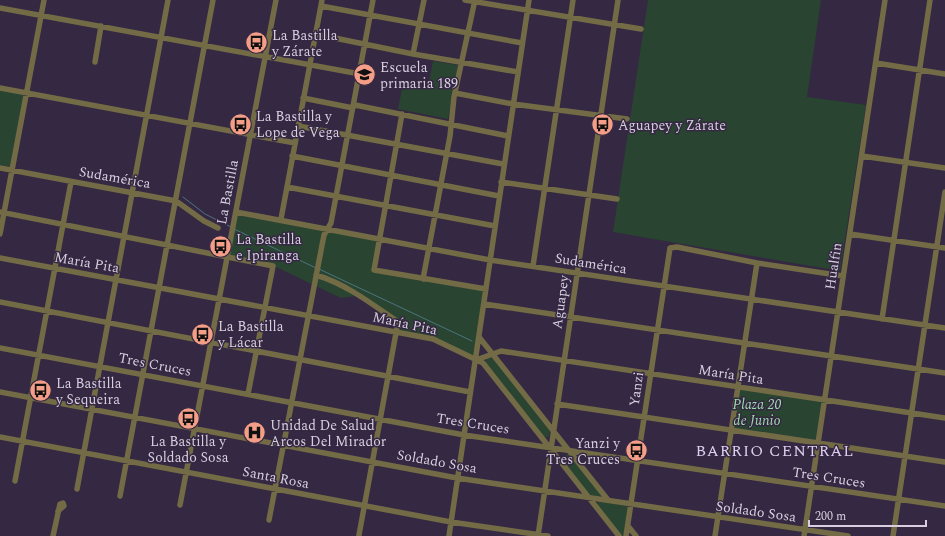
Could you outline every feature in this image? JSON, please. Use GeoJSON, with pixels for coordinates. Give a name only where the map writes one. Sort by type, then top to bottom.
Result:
{"type":"FeatureCollection","features":[{"type":"Feature","properties":{"kind":"street"},"geometry":{"type":"LineString","coordinates":[[0,234],[2,213],[12,171],[44,0]]}},
{"type":"Feature","properties":{"kind":"street"},"geometry":{"type":"LineString","coordinates":[[76,489],[168,0]]}},
{"type":"Feature","properties":{"kind":"street"},"geometry":{"type":"LineString","coordinates":[[120,496],[213,0]]}},
{"type":"Feature","properties":{"kind":"street","name":"La Bastilla"},"geometry":{"type":"LineString","coordinates":[[180,505],[204,386],[227,256],[276,0]]}},
{"type":"Feature","properties":{"kind":"street"},"geometry":{"type":"LineString","coordinates":[[269,520],[316,273],[324,235],[331,223],[373,0]]}},
{"type":"Feature","properties":{"kind":"street"},"geometry":{"type":"LineString","coordinates":[[413,54],[424,0]]}},
{"type":"Feature","properties":{"kind":"street"},"geometry":{"type":"LineString","coordinates":[[465,0],[641,29]]}},
{"type":"Feature","properties":{"kind":"street"},"geometry":{"type":"LineString","coordinates":[[449,536],[484,304],[503,164],[529,0]]}},
{"type":"Feature","properties":{"kind":"street"},"geometry":{"type":"LineString","coordinates":[[533,266],[573,0]]}},
{"type":"Feature","properties":{"kind":"street","name":"Aguapey"},"geometry":{"type":"LineString","coordinates":[[538,535],[618,0]]}},
{"type":"Feature","properties":{"kind":"street","name":"Hualfin"},"geometry":{"type":"LineString","coordinates":[[804,536],[885,0]]}},
{"type":"Feature","properties":{"kind":"street"},"geometry":{"type":"LineString","coordinates":[[882,319],[930,0]]}},
{"type":"Feature","properties":{"kind":"street"},"geometry":{"type":"LineString","coordinates":[[423,279],[446,154],[455,93],[475,1]]}},
{"type":"Feature","properties":{"kind":"street"},"geometry":{"type":"LineString","coordinates":[[281,219],[321,3],[468,34],[522,43]]}},
{"type":"Feature","properties":{"kind":"street"},"geometry":{"type":"LineString","coordinates":[[0,8],[360,74]]}},
{"type":"Feature","properties":{"kind":"street"},"geometry":{"type":"LineString","coordinates":[[95,62],[101,26]]}},
{"type":"Feature","properties":{"kind":"street"},"geometry":{"type":"LineString","coordinates":[[315,34],[413,54],[518,72]]}},
{"type":"Feature","properties":{"kind":"street"},"geometry":{"type":"LineString","coordinates":[[876,63],[945,74]]}},
{"type":"Feature","properties":{"kind":"street"},"geometry":{"type":"LineString","coordinates":[[0,88],[295,143]]}},
{"type":"Feature","properties":{"kind":"street"},"geometry":{"type":"LineString","coordinates":[[455,93],[513,104],[627,119]]}},
{"type":"Feature","properties":{"kind":"street"},"geometry":{"type":"LineString","coordinates":[[303,98],[402,114],[508,136]]}},
{"type":"Feature","properties":{"kind":"street"},"geometry":{"type":"LineString","coordinates":[[402,114],[374,268],[376,271],[486,289]]}},
{"type":"Feature","properties":{"kind":"street"},"geometry":{"type":"LineString","coordinates":[[298,126],[503,164]]}},
{"type":"Feature","properties":{"kind":"street"},"geometry":{"type":"LineString","coordinates":[[292,156],[499,196]]}},
{"type":"Feature","properties":{"kind":"street"},"geometry":{"type":"LineString","coordinates":[[862,156],[945,168]]}},
{"type":"Feature","properties":{"kind":"street","name":"Sudamérica"},"geometry":{"type":"LineString","coordinates":[[0,168],[176,201],[204,221],[218,228]]}},
{"type":"Feature","properties":{"kind":"street"},"geometry":{"type":"LineString","coordinates":[[15,481],[71,182]]}},
{"type":"Feature","properties":{"kind":"street"},"geometry":{"type":"LineString","coordinates":[[501,182],[617,199]]}},
{"type":"Feature","properties":{"kind":"street"},"geometry":{"type":"LineString","coordinates":[[287,187],[495,226]]}},
{"type":"Feature","properties":{"kind":"street"},"geometry":{"type":"LineString","coordinates":[[893,536],[945,192]]}},
{"type":"Feature","properties":{"kind":"street","name":"Sudamérica"},"geometry":{"type":"LineString","coordinates":[[236,212],[281,219],[490,260],[945,328]]}},
{"type":"Feature","properties":{"kind":"street"},"geometry":{"type":"LineString","coordinates":[[2,213],[273,266],[248,394]]}},
{"type":"Feature","properties":{"kind":"street"},"geometry":{"type":"LineString","coordinates":[[850,234],[945,248]]}},
{"type":"Feature","properties":{"kind":"street","name":"Yanzi"},"geometry":{"type":"LineString","coordinates":[[626,536],[669,249],[672,247],[757,263]]}},
{"type":"Feature","properties":{"kind":"street","name":"María Pita"},"geometry":{"type":"LineString","coordinates":[[0,258],[433,340],[475,360],[501,351],[945,418]]}},
{"type":"Feature","properties":{"kind":"street"},"geometry":{"type":"LineString","coordinates":[[715,536],[750,300],[757,263],[843,276]]}},
{"type":"Feature","properties":{"kind":"street"},"geometry":{"type":"LineString","coordinates":[[316,273],[346,287],[356,296],[398,322],[359,535]]}},
{"type":"Feature","properties":{"kind":"street"},"geometry":{"type":"LineString","coordinates":[[0,302],[470,392]]}},
{"type":"Feature","properties":{"kind":"street"},"geometry":{"type":"LineString","coordinates":[[484,304],[945,373]]}},
{"type":"Feature","properties":{"kind":"street"},"geometry":{"type":"LineString","coordinates":[[479,337],[608,500]]}},
{"type":"Feature","properties":{"kind":"street","name":"Tres Cruces"},"geometry":{"type":"LineString","coordinates":[[0,348],[464,435],[945,506]]}},
{"type":"Feature","properties":{"kind":"street"},"geometry":{"type":"LineString","coordinates":[[475,360],[485,366],[619,536]]}},
{"type":"Feature","properties":{"kind":"street","name":"Soldado Sosa"},"geometry":{"type":"LineString","coordinates":[[0,392],[457,478],[718,518],[848,536]]}},
{"type":"Feature","properties":{"kind":"street"},"geometry":{"type":"LineString","coordinates":[[557,404],[945,462]]}},
{"type":"Feature","properties":{"kind":"street","name":"Santa Rosa"},"geometry":{"type":"LineString","coordinates":[[0,436],[127,462],[451,522],[548,536]]}},
{"type":"Feature","properties":{"kind":"street"},"geometry":{"type":"LineString","coordinates":[[53,536],[58,511]]}},
{"type":"Feature","properties":{"kind":"street"},"geometry":{"type":"LineString","coordinates":[[628,526],[636,536]]}},
{"type":"Feature","properties":{"kind":"green space"},"geometry":{"type":"Polygon","coordinates":[[[648,0],[821,0],[807,97],[866,105],[840,271],[613,232],[648,0]]]}},
{"type":"Feature","properties":{"kind":"green space"},"geometry":{"type":"Polygon","coordinates":[[[433,61],[458,65],[448,119],[398,109],[403,83],[428,87],[433,61]]]}},
{"type":"Feature","properties":{"kind":"green space"},"geometry":{"type":"Polygon","coordinates":[[[0,90],[24,94],[10,167],[0,165],[0,90]]]}},
{"type":"Feature","properties":{"kind":"green space"},"geometry":{"type":"Polygon","coordinates":[[[236,212],[379,239],[374,268],[486,289],[475,360],[433,339],[396,333],[398,321],[356,296],[341,298],[276,267],[227,257],[236,212]]]}},
{"type":"Feature","properties":{"kind":"green space"},"geometry":{"type":"Polygon","coordinates":[[[489,357],[493,359],[550,431],[549,437],[543,437],[486,363],[486,359],[489,357]]]}},
{"type":"Feature","properties":{"kind":"green space","name":"Plaza 20 de Junio"},"geometry":{"type":"Polygon","coordinates":[[[737,386],[825,399],[818,443],[731,430],[737,386]]]}},
{"type":"Feature","properties":{"kind":"green space"},"geometry":{"type":"Polygon","coordinates":[[[566,455],[570,455],[601,494],[600,497],[590,495],[563,463],[566,455]]]}},
{"type":"Feature","properties":{"kind":"green space"},"geometry":{"type":"Polygon","coordinates":[[[598,501],[628,506],[624,536],[622,536],[597,505],[598,501]]]}},
{"type":"Feature","properties":{"kind":"waterway"},"geometry":{"type":"LineString","coordinates":[[183,197],[205,214],[231,227]]}},
{"type":"Feature","properties":{"kind":"waterway"},"geometry":{"type":"LineString","coordinates":[[234,229],[316,268]]}},
{"type":"Feature","properties":{"kind":"waterway"},"geometry":{"type":"LineString","coordinates":[[319,269],[472,341]]}},
{"type":"Feature","properties":{"kind":"place","name":"La Bastilla y Zárate"},"geometry":{"type":"Point","coordinates":[257,43]}},
{"type":"Feature","properties":{"kind":"place","name":"Escuela primaria 189"},"geometry":{"type":"Point","coordinates":[364,75]}},
{"type":"Feature","properties":{"kind":"place","name":"La Bastilla y Lope de Vega"},"geometry":{"type":"Point","coordinates":[241,124]}},
{"type":"Feature","properties":{"kind":"place","name":"Aguapey y Zárate"},"geometry":{"type":"Point","coordinates":[603,125]}},
{"type":"Feature","properties":{"kind":"place","name":"La Bastilla e Ipiranga"},"geometry":{"type":"Point","coordinates":[221,247]}},
{"type":"Feature","properties":{"kind":"place","name":"La Bastilla y Lácar"},"geometry":{"type":"Point","coordinates":[202,334]}},
{"type":"Feature","properties":{"kind":"place","name":"La Bastilla y Sequeira"},"geometry":{"type":"Point","coordinates":[41,391]}},
{"type":"Feature","properties":{"kind":"place","name":"La Bastilla y Soldado Sosa"},"geometry":{"type":"Point","coordinates":[188,419]}},
{"type":"Feature","properties":{"kind":"place","name":"Unidad De Salud Arcos Del Mirador"},"geometry":{"type":"Point","coordinates":[255,433]}},
{"type":"Feature","properties":{"kind":"place","name":"Yanzi y Tres Cruces"},"geometry":{"type":"Point","coordinates":[636,451]}},
{"type":"Feature","properties":{"kind":"district","name":"BARRIO CENTRAL"},"geometry":{"type":"Point","coordinates":[775,450]}}]}
